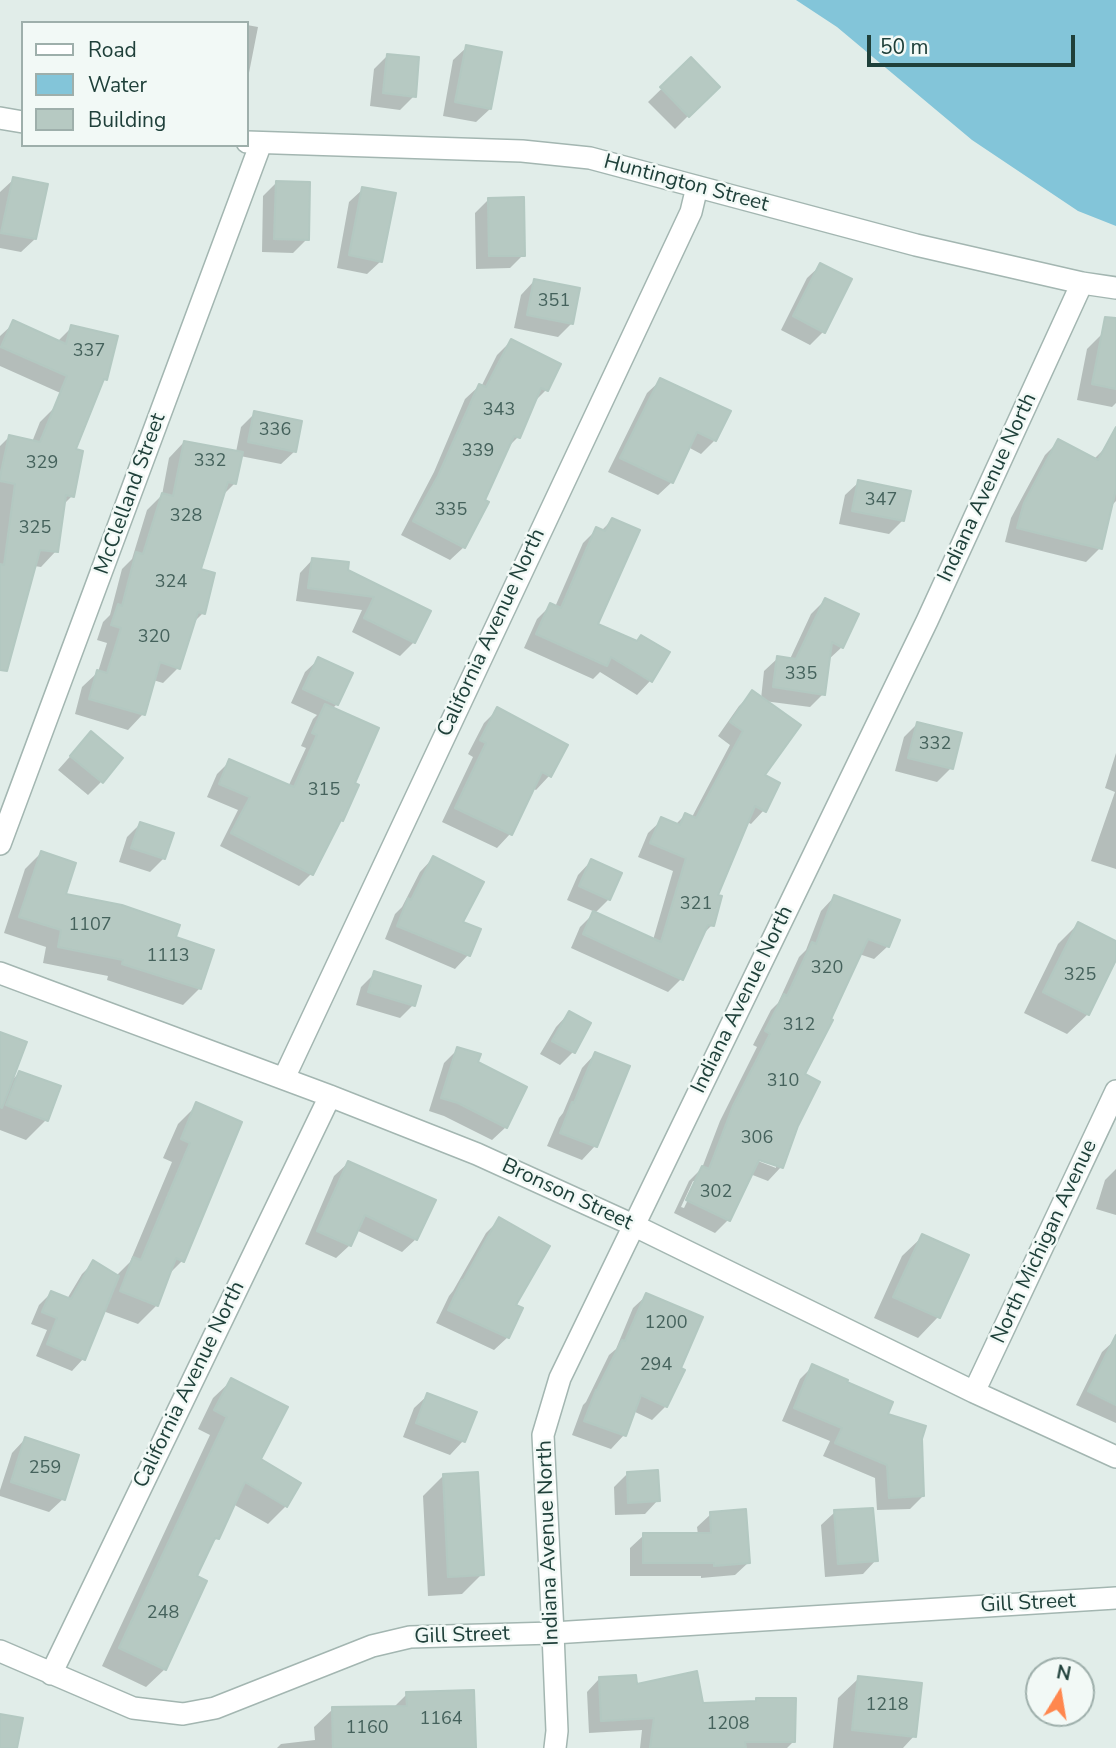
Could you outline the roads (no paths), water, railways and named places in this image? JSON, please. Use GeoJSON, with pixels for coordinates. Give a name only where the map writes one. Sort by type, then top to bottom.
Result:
{"type":"FeatureCollection","features":[{"type":"Feature","properties":{"kind":"street"},"geometry":{"type":"LineString","coordinates":[[0,118],[21,122]]}},
{"type":"Feature","properties":{"kind":"street","name":"Huntington Street"},"geometry":{"type":"LineString","coordinates":[[254,143],[522,151],[590,158],[916,245],[1082,283],[1116,288]]}},
{"type":"Feature","properties":{"kind":"street","name":"McClelland Street"},"geometry":{"type":"LineString","coordinates":[[0,844],[254,143]]}},
{"type":"Feature","properties":{"kind":"street","name":"California Avenue North"},"geometry":{"type":"LineString","coordinates":[[284,1078],[691,212],[696,187]]}},
{"type":"Feature","properties":{"kind":"street","name":"Indiana Avenue North"},"geometry":{"type":"LineString","coordinates":[[555,1748],[557,1731],[543,1435],[561,1378],[927,621],[1082,283]]}},
{"type":"Feature","properties":{"kind":"street","name":"Bronson Street"},"geometry":{"type":"LineString","coordinates":[[0,973],[284,1078],[477,1154],[634,1226],[974,1392],[1116,1457]]}},
{"type":"Feature","properties":{"kind":"street","name":"North Michigan Avenue"},"geometry":{"type":"LineString","coordinates":[[974,1392],[1116,1091]]}},
{"type":"Feature","properties":{"kind":"street","name":"California Avenue North"},"geometry":{"type":"LineString","coordinates":[[51,1674],[330,1096]]}},
{"type":"Feature","properties":{"kind":"street","name":"Gill Street"},"geometry":{"type":"LineString","coordinates":[[0,1651],[133,1708],[183,1714],[215,1708],[372,1646],[410,1637],[553,1633],[1116,1598]]}},
{"type":"Feature","properties":{"kind":"water"},"geometry":{"type":"Polygon","coordinates":[[[796,0],[1116,0],[1116,226],[1078,211],[972,140],[837,27],[796,0]]]}}]}
